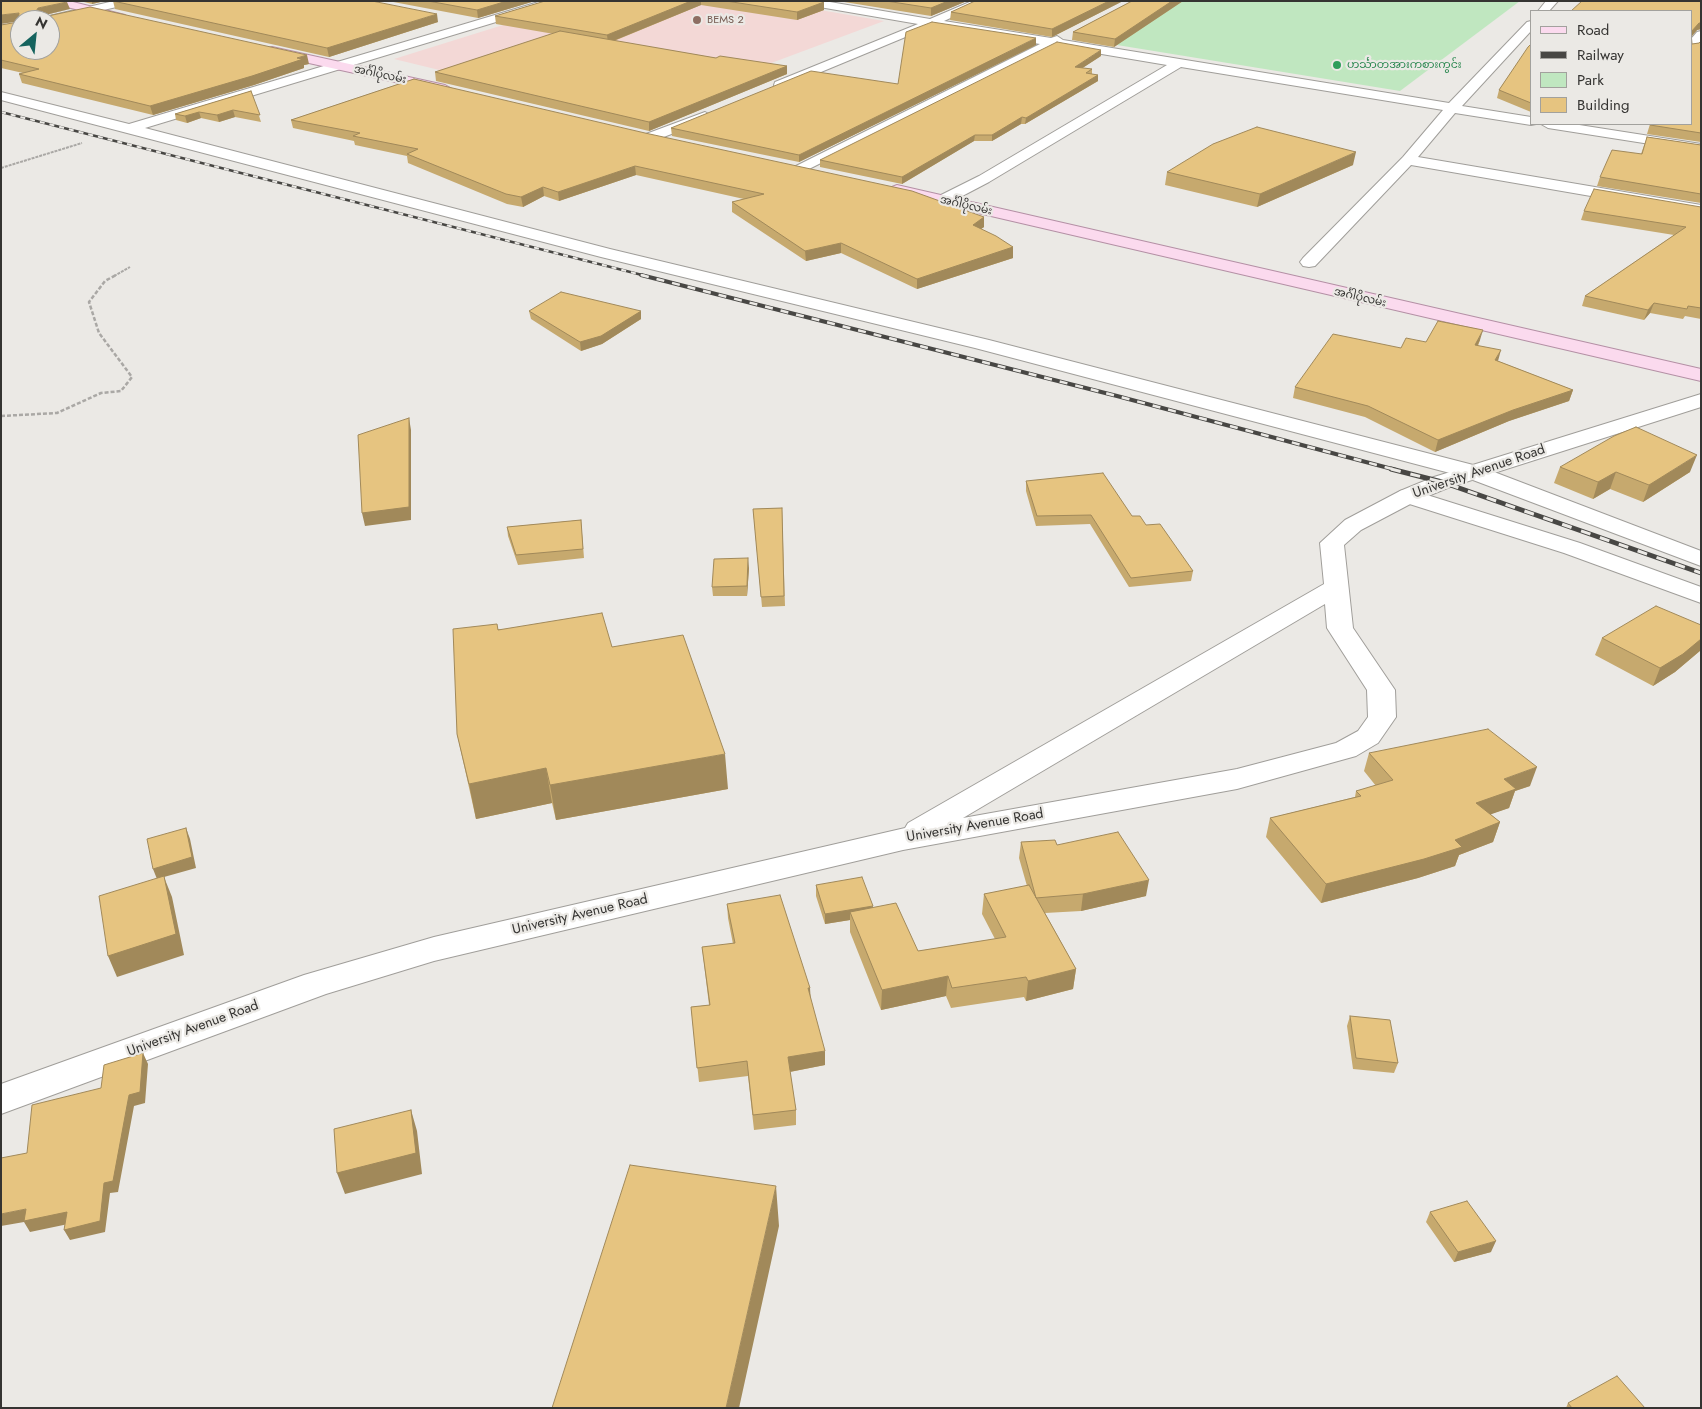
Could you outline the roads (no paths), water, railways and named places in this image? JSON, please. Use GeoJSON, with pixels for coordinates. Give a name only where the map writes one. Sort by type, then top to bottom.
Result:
{"type":"FeatureCollection","features":[{"type":"Feature","properties":{"kind":"main road"},"geometry":{"type":"LineString","coordinates":[[54,1],[140,21]]}},
{"type":"Feature","properties":{"kind":"main road","name":"အင်္ဂါပိုလမ်း"},"geometry":{"type":"LineString","coordinates":[[254,46],[461,92]]}},
{"type":"Feature","properties":{"kind":"main road"},"geometry":{"type":"LineString","coordinates":[[632,133],[679,144]]}},
{"type":"Feature","properties":{"kind":"main road"},"geometry":{"type":"LineString","coordinates":[[781,166],[818,174]]}},
{"type":"Feature","properties":{"kind":"main road","name":"အင်္ဂါပိုလမ်း"},"geometry":{"type":"LineString","coordinates":[[886,188],[943,200],[1088,236],[1701,375]]}},
{"type":"Feature","properties":{"kind":"street"},"geometry":{"type":"LineString","coordinates":[[60,17],[130,1]]}},
{"type":"Feature","properties":{"kind":"street"},"geometry":{"type":"LineString","coordinates":[[129,128],[555,1]]}},
{"type":"Feature","properties":{"kind":"street"},"geometry":{"type":"LineString","coordinates":[[770,89],[982,1]]}},
{"type":"Feature","properties":{"kind":"street"},"geometry":{"type":"LineString","coordinates":[[1544,10],[1553,1]]}},
{"type":"Feature","properties":{"kind":"street"},"geometry":{"type":"LineString","coordinates":[[812,2],[1530,121]]}},
{"type":"Feature","properties":{"kind":"street"},"geometry":{"type":"LineString","coordinates":[[451,19],[479,24]]}},
{"type":"Feature","properties":{"kind":"street"},"geometry":{"type":"LineString","coordinates":[[1309,262],[1408,160],[1452,108],[1530,25]]}},
{"type":"Feature","properties":{"kind":"street"},"geometry":{"type":"LineString","coordinates":[[1692,45],[1701,33]]}},
{"type":"Feature","properties":{"kind":"street"},"geometry":{"type":"LineString","coordinates":[[799,170],[1070,34]]}},
{"type":"Feature","properties":{"kind":"street"},"geometry":{"type":"LineString","coordinates":[[943,200],[984,179],[1179,63]]}},
{"type":"Feature","properties":{"kind":"street"},"geometry":{"type":"LineString","coordinates":[[1,96],[607,253],[982,344],[1473,472],[1701,559]]}},
{"type":"Feature","properties":{"kind":"street"},"geometry":{"type":"LineString","coordinates":[[651,138],[716,111]]}},
{"type":"Feature","properties":{"kind":"street"},"geometry":{"type":"LineString","coordinates":[[1554,125],[1701,148]]}},
{"type":"Feature","properties":{"kind":"street"},"geometry":{"type":"LineString","coordinates":[[1619,135],[1627,125]]}},
{"type":"Feature","properties":{"kind":"street"},"geometry":{"type":"LineString","coordinates":[[1408,160],[1701,210]]}},
{"type":"Feature","properties":{"kind":"street","name":"University Avenue Road"},"geometry":{"type":"LineString","coordinates":[[1,1099],[316,984],[434,949],[902,839],[1237,778],[1346,750],[1368,737],[1382,717],[1381,690],[1340,628],[1332,543],[1353,526],[1408,496],[1442,482],[1701,400]]}},
{"type":"Feature","properties":{"kind":"street"},"geometry":{"type":"LineString","coordinates":[[1408,496],[1572,548],[1701,596]]}},
{"type":"Feature","properties":{"kind":"street"},"geometry":{"type":"LineString","coordinates":[[902,839],[1337,587]]}},
{"type":"Feature","properties":{"kind":"railway"},"geometry":{"type":"LineString","coordinates":[[1,112],[646,276]]}},
{"type":"Feature","properties":{"kind":"railway"},"geometry":{"type":"LineString","coordinates":[[641,275],[1117,396],[1396,470]]}},
{"type":"Feature","properties":{"kind":"railway"},"geometry":{"type":"LineString","coordinates":[[1391,469],[1442,482],[1701,573]]}},
{"type":"Feature","properties":{"kind":"place","name":"BEMS 2"},"geometry":{"type":"Point","coordinates":[697,20]}},
{"type":"Feature","properties":{"kind":"place","name":"ဟင်္သာတအားကစားကွင်း"},"geometry":{"type":"Point","coordinates":[1337,65]}}]}
